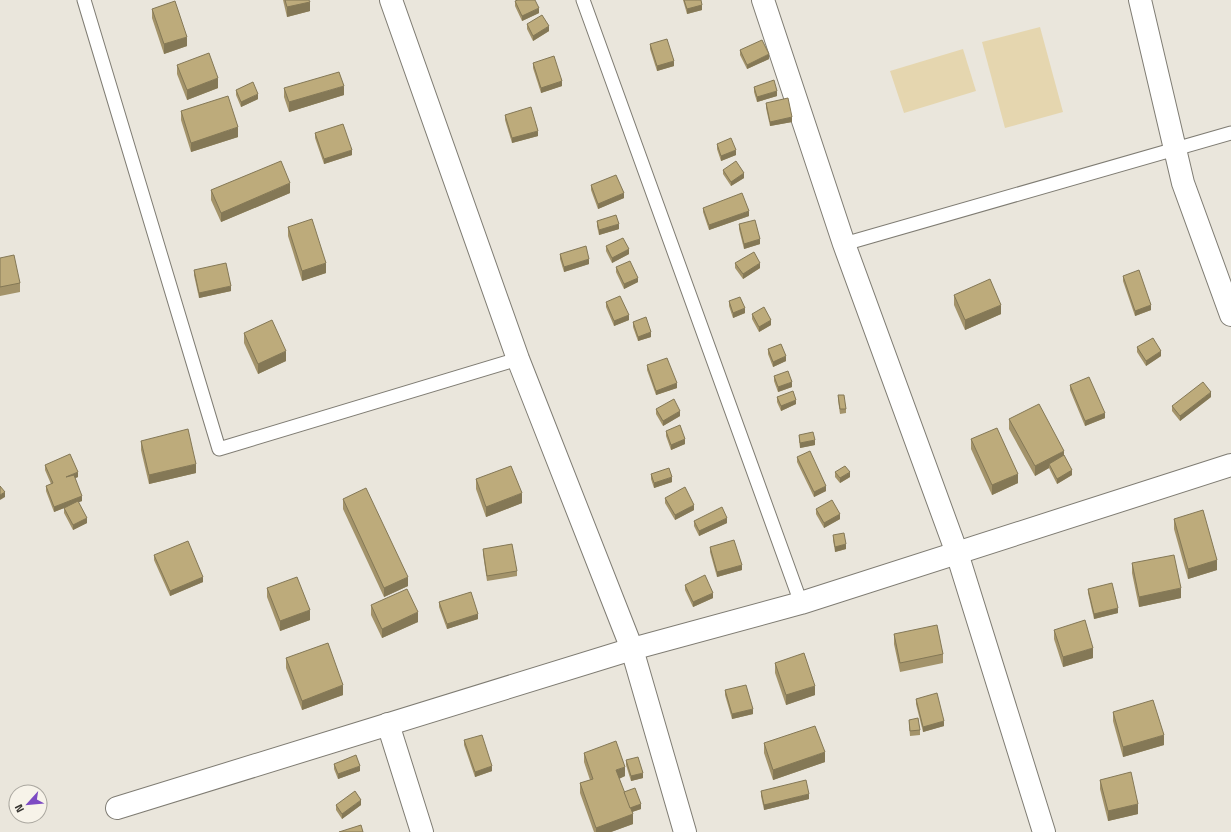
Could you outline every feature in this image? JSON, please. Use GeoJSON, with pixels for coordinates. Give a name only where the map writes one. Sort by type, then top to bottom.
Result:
{"type":"FeatureCollection","features":[{"type":"Feature","properties":{"kind":"street"},"geometry":{"type":"LineString","coordinates":[[391,0],[518,359],[632,649],[685,832]]}},
{"type":"Feature","properties":{"kind":"street"},"geometry":{"type":"LineString","coordinates":[[764,0],[844,244],[957,553],[1044,832]]}},
{"type":"Feature","properties":{"kind":"street"},"geometry":{"type":"LineString","coordinates":[[1140,0],[1183,183],[1231,315]]}},
{"type":"Feature","properties":{"kind":"street"},"geometry":{"type":"LineString","coordinates":[[117,808],[632,649],[801,603],[1231,465]]}},
{"type":"Feature","properties":{"kind":"street"},"geometry":{"type":"LineString","coordinates":[[388,724],[422,832]]}},
{"type":"Feature","properties":{"kind":"lane"},"geometry":{"type":"LineString","coordinates":[[84,0],[218,449],[518,359]]}},
{"type":"Feature","properties":{"kind":"lane"},"geometry":{"type":"LineString","coordinates":[[583,0],[801,603]]}},
{"type":"Feature","properties":{"kind":"lane"},"geometry":{"type":"LineString","coordinates":[[844,244],[1231,134]]}},
{"type":"Feature","properties":{"kind":"shaded area"},"geometry":{"type":"Polygon","coordinates":[[[1040,27],[1063,112],[1005,128],[982,42],[1040,27]]]}},
{"type":"Feature","properties":{"kind":"shaded area"},"geometry":{"type":"Polygon","coordinates":[[[963,49],[976,91],[904,113],[890,71],[963,49]]]}},
{"type":"Feature","properties":{"kind":"building"},"geometry":{"type":"Polygon","coordinates":[[[285,0],[309,0],[310,2],[287,7],[285,0]]]}},
{"type":"Feature","properties":{"kind":"building"},"geometry":{"type":"Polygon","coordinates":[[[535,0],[539,8],[522,16],[515,1],[535,0]]]}},
{"type":"Feature","properties":{"kind":"building"},"geometry":{"type":"Polygon","coordinates":[[[684,0],[701,0],[702,5],[687,9],[684,0]]]}},
{"type":"Feature","properties":{"kind":"building"},"geometry":{"type":"Polygon","coordinates":[[[175,1],[187,37],[164,44],[152,9],[175,1]]]}},
{"type":"Feature","properties":{"kind":"building"},"geometry":{"type":"Polygon","coordinates":[[[542,15],[549,26],[533,36],[527,24],[542,15]]]}},
{"type":"Feature","properties":{"kind":"building"},"geometry":{"type":"Polygon","coordinates":[[[667,39],[674,61],[657,66],[650,44],[667,39]]]}},
{"type":"Feature","properties":{"kind":"building"},"geometry":{"type":"Polygon","coordinates":[[[762,40],[769,54],[747,65],[740,50],[762,40]]]}},
{"type":"Feature","properties":{"kind":"building"},"geometry":{"type":"Polygon","coordinates":[[[209,53],[218,78],[187,90],[177,65],[209,53]]]}},
{"type":"Feature","properties":{"kind":"building"},"geometry":{"type":"Polygon","coordinates":[[[554,56],[562,81],[541,88],[533,63],[554,56]]]}},
{"type":"Feature","properties":{"kind":"building"},"geometry":{"type":"Polygon","coordinates":[[[339,72],[344,86],[289,102],[284,88],[339,72]]]}},
{"type":"Feature","properties":{"kind":"building"},"geometry":{"type":"Polygon","coordinates":[[[774,80],[777,91],[757,97],[754,87],[774,80]]]}},
{"type":"Feature","properties":{"kind":"building"},"geometry":{"type":"Polygon","coordinates":[[[253,82],[258,94],[241,102],[236,90],[253,82]]]}},
{"type":"Feature","properties":{"kind":"building"},"geometry":{"type":"Polygon","coordinates":[[[228,96],[238,127],[191,143],[181,111],[228,96]]]}},
{"type":"Feature","properties":{"kind":"building"},"geometry":{"type":"Polygon","coordinates":[[[788,98],[792,117],[770,122],[766,103],[788,98]]]}},
{"type":"Feature","properties":{"kind":"building"},"geometry":{"type":"Polygon","coordinates":[[[531,107],[538,131],[512,138],[505,115],[531,107]]]}},
{"type":"Feature","properties":{"kind":"building"},"geometry":{"type":"Polygon","coordinates":[[[343,124],[352,150],[324,159],[315,133],[343,124]]]}},
{"type":"Feature","properties":{"kind":"building"},"geometry":{"type":"Polygon","coordinates":[[[731,138],[736,150],[721,156],[717,144],[731,138]]]}},
{"type":"Feature","properties":{"kind":"building"},"geometry":{"type":"Polygon","coordinates":[[[281,161],[290,183],[221,213],[211,190],[281,161]]]}},
{"type":"Feature","properties":{"kind":"building"},"geometry":{"type":"Polygon","coordinates":[[[736,161],[744,173],[731,182],[723,170],[736,161]]]}},
{"type":"Feature","properties":{"kind":"building"},"geometry":{"type":"Polygon","coordinates":[[[616,175],[624,193],[598,204],[591,185],[616,175]]]}},
{"type":"Feature","properties":{"kind":"building"},"geometry":{"type":"Polygon","coordinates":[[[742,193],[749,211],[709,225],[703,208],[742,193]]]}},
{"type":"Feature","properties":{"kind":"building"},"geometry":{"type":"Polygon","coordinates":[[[616,215],[619,224],[599,230],[597,221],[616,215]]]}},
{"type":"Feature","properties":{"kind":"building"},"geometry":{"type":"Polygon","coordinates":[[[312,219],[326,263],[302,271],[288,227],[312,219]]]}},
{"type":"Feature","properties":{"kind":"building"},"geometry":{"type":"Polygon","coordinates":[[[755,220],[760,239],[744,244],[739,224],[755,220]]]}},
{"type":"Feature","properties":{"kind":"building"},"geometry":{"type":"Polygon","coordinates":[[[623,238],[629,249],[612,258],[606,246],[623,238]]]}},
{"type":"Feature","properties":{"kind":"building"},"geometry":{"type":"Polygon","coordinates":[[[586,246],[589,259],[564,267],[560,254],[586,246]]]}},
{"type":"Feature","properties":{"kind":"building"},"geometry":{"type":"Polygon","coordinates":[[[754,252],[760,263],[743,274],[735,263],[754,252]]]}},
{"type":"Feature","properties":{"kind":"building"},"geometry":{"type":"Polygon","coordinates":[[[14,255],[20,283],[0,287],[0,258],[14,255]]]}},
{"type":"Feature","properties":{"kind":"building"},"geometry":{"type":"Polygon","coordinates":[[[630,261],[638,278],[624,284],[616,267],[630,261]]]}},
{"type":"Feature","properties":{"kind":"building"},"geometry":{"type":"Polygon","coordinates":[[[226,263],[231,286],[199,293],[194,270],[226,263]]]}},
{"type":"Feature","properties":{"kind":"building"},"geometry":{"type":"Polygon","coordinates":[[[1139,270],[1151,305],[1135,311],[1123,276],[1139,270]]]}},
{"type":"Feature","properties":{"kind":"building"},"geometry":{"type":"Polygon","coordinates":[[[990,279],[1001,305],[965,320],[954,295],[990,279]]]}},
{"type":"Feature","properties":{"kind":"building"},"geometry":{"type":"Polygon","coordinates":[[[620,296],[629,315],[614,321],[606,302],[620,296]]]}},
{"type":"Feature","properties":{"kind":"building"},"geometry":{"type":"Polygon","coordinates":[[[740,297],[745,308],[733,313],[729,301],[740,297]]]}},
{"type":"Feature","properties":{"kind":"building"},"geometry":{"type":"Polygon","coordinates":[[[764,307],[771,320],[759,327],[752,314],[764,307]]]}},
{"type":"Feature","properties":{"kind":"building"},"geometry":{"type":"Polygon","coordinates":[[[646,317],[651,332],[638,337],[633,322],[646,317]]]}},
{"type":"Feature","properties":{"kind":"building"},"geometry":{"type":"Polygon","coordinates":[[[272,320],[286,351],[258,364],[244,333],[272,320]]]}},
{"type":"Feature","properties":{"kind":"building"},"geometry":{"type":"Polygon","coordinates":[[[1153,338],[1161,351],[1146,361],[1137,347],[1153,338]]]}},
{"type":"Feature","properties":{"kind":"building"},"geometry":{"type":"Polygon","coordinates":[[[781,344],[786,356],[773,362],[768,349],[781,344]]]}},
{"type":"Feature","properties":{"kind":"building"},"geometry":{"type":"Polygon","coordinates":[[[667,358],[677,383],[656,391],[647,365],[667,358]]]}},
{"type":"Feature","properties":{"kind":"building"},"geometry":{"type":"Polygon","coordinates":[[[788,371],[792,382],[778,387],[774,376],[788,371]]]}},
{"type":"Feature","properties":{"kind":"building"},"geometry":{"type":"Polygon","coordinates":[[[1089,377],[1105,413],[1085,421],[1070,385],[1089,377]]]}},
{"type":"Feature","properties":{"kind":"building"},"geometry":{"type":"Polygon","coordinates":[[[1203,382],[1211,392],[1180,416],[1172,406],[1203,382]]]}},
{"type":"Feature","properties":{"kind":"building"},"geometry":{"type":"Polygon","coordinates":[[[793,391],[796,400],[781,406],[777,397],[793,391]]]}},
{"type":"Feature","properties":{"kind":"building"},"geometry":{"type":"Polygon","coordinates":[[[838,395],[844,395],[846,409],[840,409],[838,395]]]}},
{"type":"Feature","properties":{"kind":"building"},"geometry":{"type":"Polygon","coordinates":[[[674,399],[680,411],[663,421],[656,409],[674,399]]]}},
{"type":"Feature","properties":{"kind":"building"},"geometry":{"type":"Polygon","coordinates":[[[1039,404],[1064,451],[1035,466],[1009,419],[1039,404]]]}},
{"type":"Feature","properties":{"kind":"building"},"geometry":{"type":"Polygon","coordinates":[[[680,425],[685,439],[671,445],[666,431],[680,425]]]}},
{"type":"Feature","properties":{"kind":"building"},"geometry":{"type":"Polygon","coordinates":[[[997,428],[1018,474],[992,485],[971,439],[997,428]]]}},
{"type":"Feature","properties":{"kind":"building"},"geometry":{"type":"Polygon","coordinates":[[[188,429],[196,464],[149,475],[141,441],[188,429]]]}},
{"type":"Feature","properties":{"kind":"building"},"geometry":{"type":"Polygon","coordinates":[[[813,432],[815,440],[800,443],[799,435],[813,432]]]}},
{"type":"Feature","properties":{"kind":"building"},"geometry":{"type":"Polygon","coordinates":[[[810,451],[826,486],[814,492],[797,457],[810,451]]]}},
{"type":"Feature","properties":{"kind":"building"},"geometry":{"type":"Polygon","coordinates":[[[70,454],[78,472],[66,477],[74,475],[82,496],[54,507],[46,486],[53,483],[45,465],[70,454]]]}},
{"type":"Feature","properties":{"kind":"building"},"geometry":{"type":"Polygon","coordinates":[[[1064,455],[1072,470],[1057,479],[1049,464],[1064,455]]]}},
{"type":"Feature","properties":{"kind":"building"},"geometry":{"type":"Polygon","coordinates":[[[511,466],[522,493],[486,507],[476,479],[511,466]]]}},
{"type":"Feature","properties":{"kind":"building"},"geometry":{"type":"Polygon","coordinates":[[[845,466],[850,472],[840,478],[835,472],[845,466]]]}},
{"type":"Feature","properties":{"kind":"building"},"geometry":{"type":"Polygon","coordinates":[[[669,468],[672,477],[654,483],[651,474],[669,468]]]}},
{"type":"Feature","properties":{"kind":"building"},"geometry":{"type":"Polygon","coordinates":[[[0,486],[5,492],[0,495],[0,486]]]}},
{"type":"Feature","properties":{"kind":"building"},"geometry":{"type":"Polygon","coordinates":[[[685,487],[694,505],[675,515],[665,498],[685,487]]]}},
{"type":"Feature","properties":{"kind":"building"},"geometry":{"type":"Polygon","coordinates":[[[366,488],[408,577],[384,588],[343,499],[366,488]]]}},
{"type":"Feature","properties":{"kind":"building"},"geometry":{"type":"Polygon","coordinates":[[[832,500],[840,514],[824,523],[816,509],[832,500]]]}},
{"type":"Feature","properties":{"kind":"building"},"geometry":{"type":"Polygon","coordinates":[[[78,501],[87,518],[73,525],[64,508],[78,501]]]}},
{"type":"Feature","properties":{"kind":"building"},"geometry":{"type":"Polygon","coordinates":[[[722,507],[727,518],[699,531],[694,521],[722,507]]]}},
{"type":"Feature","properties":{"kind":"building"},"geometry":{"type":"Polygon","coordinates":[[[1203,510],[1217,560],[1188,569],[1174,519],[1203,510]]]}},
{"type":"Feature","properties":{"kind":"building"},"geometry":{"type":"Polygon","coordinates":[[[844,533],[846,544],[835,547],[833,535],[844,533]]]}},
{"type":"Feature","properties":{"kind":"building"},"geometry":{"type":"Polygon","coordinates":[[[734,540],[742,565],[717,572],[710,547],[734,540]]]}},
{"type":"Feature","properties":{"kind":"building"},"geometry":{"type":"Polygon","coordinates":[[[188,541],[203,577],[170,591],[154,555],[188,541]]]}},
{"type":"Feature","properties":{"kind":"building"},"geometry":{"type":"Polygon","coordinates":[[[512,544],[517,571],[487,576],[483,549],[512,544]]]}},
{"type":"Feature","properties":{"kind":"building"},"geometry":{"type":"Polygon","coordinates":[[[1174,555],[1181,588],[1139,597],[1132,563],[1174,555]]]}},
{"type":"Feature","properties":{"kind":"building"},"geometry":{"type":"Polygon","coordinates":[[[705,575],[713,593],[693,602],[685,585],[705,575]]]}},
{"type":"Feature","properties":{"kind":"building"},"geometry":{"type":"Polygon","coordinates":[[[297,577],[310,610],[280,621],[267,588],[297,577]]]}},
{"type":"Feature","properties":{"kind":"building"},"geometry":{"type":"Polygon","coordinates":[[[1112,583],[1118,608],[1094,614],[1088,589],[1112,583]]]}},
{"type":"Feature","properties":{"kind":"building"},"geometry":{"type":"Polygon","coordinates":[[[407,589],[418,612],[382,629],[371,605],[407,589]]]}},
{"type":"Feature","properties":{"kind":"building"},"geometry":{"type":"Polygon","coordinates":[[[471,592],[478,614],[447,624],[439,602],[471,592]]]}},
{"type":"Feature","properties":{"kind":"building"},"geometry":{"type":"Polygon","coordinates":[[[1085,620],[1093,648],[1063,657],[1054,630],[1085,620]]]}},
{"type":"Feature","properties":{"kind":"building"},"geometry":{"type":"Polygon","coordinates":[[[937,625],[943,654],[900,663],[894,634],[937,625]]]}},
{"type":"Feature","properties":{"kind":"building"},"geometry":{"type":"Polygon","coordinates":[[[328,643],[343,685],[302,701],[286,658],[328,643]]]}},
{"type":"Feature","properties":{"kind":"building"},"geometry":{"type":"Polygon","coordinates":[[[804,653],[815,686],[786,695],[775,663],[804,653]]]}},
{"type":"Feature","properties":{"kind":"building"},"geometry":{"type":"Polygon","coordinates":[[[746,685],[753,709],[732,714],[725,690],[746,685]]]}},
{"type":"Feature","properties":{"kind":"building"},"geometry":{"type":"Polygon","coordinates":[[[937,693],[944,721],[923,727],[916,699],[937,693]]]}},
{"type":"Feature","properties":{"kind":"building"},"geometry":{"type":"Polygon","coordinates":[[[1153,700],[1164,735],[1123,747],[1113,712],[1153,700]]]}},
{"type":"Feature","properties":{"kind":"building"},"geometry":{"type":"Polygon","coordinates":[[[918,718],[920,730],[910,731],[909,720],[918,718]]]}},
{"type":"Feature","properties":{"kind":"building"},"geometry":{"type":"Polygon","coordinates":[[[815,726],[825,752],[773,770],[764,743],[815,726]]]}},
{"type":"Feature","properties":{"kind":"building"},"geometry":{"type":"Polygon","coordinates":[[[482,735],[492,766],[475,772],[464,740],[482,735]]]}},
{"type":"Feature","properties":{"kind":"building"},"geometry":{"type":"Polygon","coordinates":[[[616,741],[625,767],[616,770],[633,814],[596,828],[580,783],[593,779],[584,753],[616,741]]]}},
{"type":"Feature","properties":{"kind":"building"},"geometry":{"type":"Polygon","coordinates":[[[356,755],[360,766],[338,774],[334,764],[356,755]]]}},
{"type":"Feature","properties":{"kind":"building"},"geometry":{"type":"Polygon","coordinates":[[[638,757],[643,773],[631,776],[626,760],[638,757]]]}},
{"type":"Feature","properties":{"kind":"building"},"geometry":{"type":"Polygon","coordinates":[[[1131,772],[1138,804],[1108,811],[1100,780],[1131,772]]]}},
{"type":"Feature","properties":{"kind":"building"},"geometry":{"type":"Polygon","coordinates":[[[806,780],[809,794],[764,805],[761,791],[806,780]]]}},
{"type":"Feature","properties":{"kind":"building"},"geometry":{"type":"Polygon","coordinates":[[[635,788],[641,804],[630,808],[624,792],[635,788]]]}},
{"type":"Feature","properties":{"kind":"building"},"geometry":{"type":"Polygon","coordinates":[[[355,791],[361,800],[342,814],[336,805],[355,791]]]}},
{"type":"Feature","properties":{"kind":"building"},"geometry":{"type":"Polygon","coordinates":[[[361,825],[363,832],[339,832],[361,825]]]}}]}
